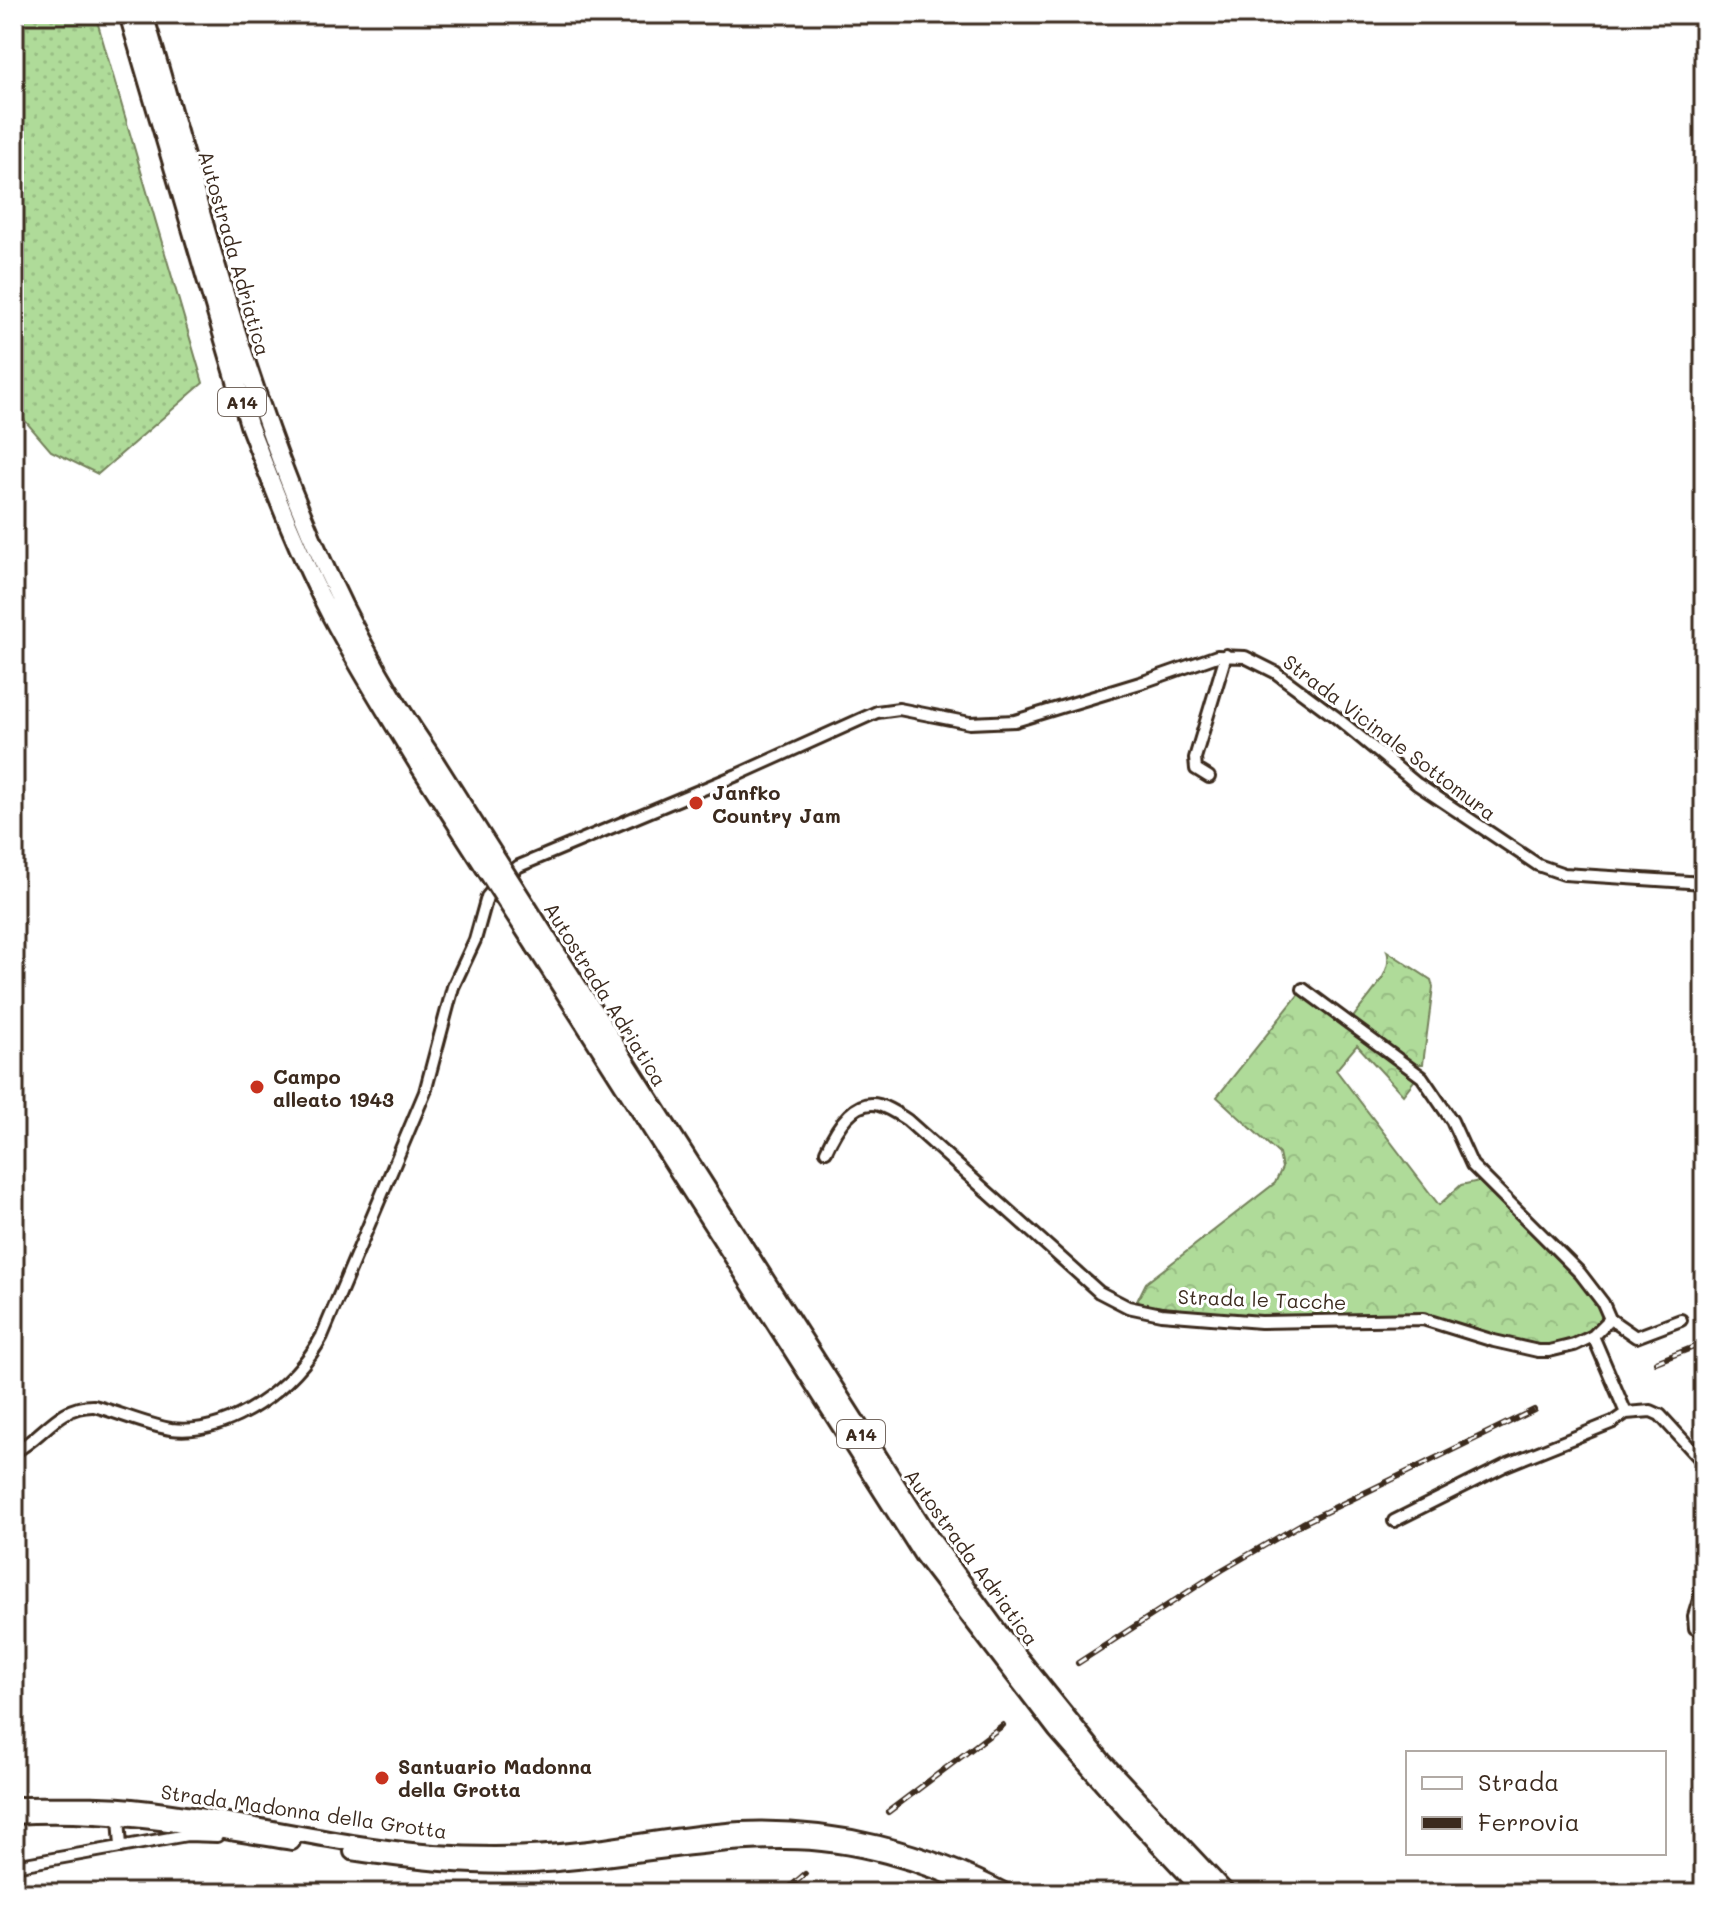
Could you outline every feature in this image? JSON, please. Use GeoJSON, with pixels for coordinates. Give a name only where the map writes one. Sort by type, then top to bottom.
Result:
{"type":"FeatureCollection","features":[{"type":"Feature","properties":{"kind":"highway","name":"Autostrada Adriatica"},"geometry":{"type":"LineString","coordinates":[[128,14],[249,425],[271,484],[330,614],[367,683],[425,760]]}},
{"type":"Feature","properties":{"kind":"highway","name":"Autostrada Adriatica"},"geometry":{"type":"LineString","coordinates":[[144,14],[243,353],[281,466],[345,612],[425,760],[923,1555],[1057,1730],[1205,1893]]}},
{"type":"Feature","properties":{"kind":"highway","name":"Autostrada Adriatica"},"geometry":{"type":"LineString","coordinates":[[541,942],[930,1538],[1000,1634],[1093,1750],[1226,1893]]}},
{"type":"Feature","properties":{"kind":"main road","name":"Strada Madonna della Grotta"},"geometry":{"type":"LineString","coordinates":[[14,1805],[139,1807],[364,1844],[469,1855],[575,1851],[732,1831],[802,1832],[854,1838],[906,1850],[968,1873],[1008,1893]]}},
{"type":"Feature","properties":{"kind":"main road","name":"Strada Madonna della Grotta"},"geometry":{"type":"LineString","coordinates":[[14,1816],[41,1814],[158,1820],[395,1859],[498,1866],[582,1861],[718,1843],[783,1841],[837,1846],[906,1861],[986,1893]]}},
{"type":"Feature","properties":{"kind":"street"},"geometry":{"type":"LineString","coordinates":[[14,1452],[32,1443],[53,1420],[85,1406],[163,1427],[193,1430],[212,1427],[254,1406],[299,1369],[322,1336],[425,1092],[453,987],[475,940],[487,897],[500,881],[519,866],[889,709],[970,723],[1015,721],[1226,655]]}},
{"type":"Feature","properties":{"kind":"street"},"geometry":{"type":"LineString","coordinates":[[1209,777],[1196,769],[1195,758],[1226,655]]}},
{"type":"Feature","properties":{"kind":"street","name":"Strada Vicinale Sottomura"},"geometry":{"type":"LineString","coordinates":[[1226,655],[1245,657],[1275,672],[1417,784],[1549,871],[1704,883]]}},
{"type":"Feature","properties":{"kind":"street"},"geometry":{"type":"LineString","coordinates":[[1303,989],[1422,1077],[1452,1121],[1472,1165],[1580,1273],[1603,1303],[1610,1319],[1636,1337],[1681,1320]]}},
{"type":"Feature","properties":{"kind":"street","name":"Strada le Tacche"},"geometry":{"type":"LineString","coordinates":[[826,1151],[837,1128],[854,1111],[868,1104],[881,1106],[907,1120],[1099,1292],[1128,1307],[1161,1314],[1261,1322],[1423,1319],[1538,1351],[1549,1351],[1593,1336]]}},
{"type":"Feature","properties":{"kind":"street"},"geometry":{"type":"LineString","coordinates":[[1610,1319],[1593,1336],[1626,1413]]}},
{"type":"Feature","properties":{"kind":"street"},"geometry":{"type":"LineString","coordinates":[[1394,1521],[1506,1465],[1613,1422],[1626,1413],[1651,1411],[1660,1415],[1704,1463]]}},
{"type":"Feature","properties":{"kind":"street"},"geometry":{"type":"LineString","coordinates":[[1704,1583],[1694,1616],[1695,1628],[1704,1632]]}},
{"type":"Feature","properties":{"kind":"street"},"geometry":{"type":"LineString","coordinates":[[119,1817],[121,1847]]}},
{"type":"Feature","properties":{"kind":"street"},"geometry":{"type":"LineString","coordinates":[[14,1866],[187,1835],[260,1837]]}},
{"type":"Feature","properties":{"kind":"green space"},"geometry":{"type":"Polygon","coordinates":[[[14,14],[95,14],[203,383],[98,474],[51,451],[14,408],[14,14]]]}},
{"type":"Feature","properties":{"kind":"green space"},"geometry":{"type":"Polygon","coordinates":[[[1387,951],[1431,980],[1433,987],[1423,1064],[1411,1064],[1352,1019],[1383,978],[1387,969],[1387,951]]]}},
{"type":"Feature","properties":{"kind":"green space"},"geometry":{"type":"Polygon","coordinates":[[[1303,989],[1417,1077],[1403,1095],[1357,1045],[1336,1070],[1439,1205],[1461,1185],[1479,1181],[1562,1259],[1603,1312],[1602,1328],[1549,1351],[1423,1319],[1261,1322],[1136,1303],[1146,1283],[1275,1183],[1282,1168],[1279,1154],[1217,1097],[1303,989]]]}},
{"type":"Feature","properties":{"kind":"railway"},"geometry":{"type":"LineString","coordinates":[[1656,1362],[1704,1343]]}},
{"type":"Feature","properties":{"kind":"railway"},"geometry":{"type":"LineString","coordinates":[[1078,1663],[1222,1570],[1303,1523],[1534,1410]]}},
{"type":"Feature","properties":{"kind":"railway"},"geometry":{"type":"LineString","coordinates":[[888,1812],[1003,1725]]}},
{"type":"Feature","properties":{"kind":"railway"},"geometry":{"type":"LineString","coordinates":[[783,1893],[805,1874]]}},
{"type":"Feature","properties":{"kind":"place","name":"Janfko Country Jam"},"geometry":{"type":"Point","coordinates":[696,803]}},
{"type":"Feature","properties":{"kind":"place","name":"Campo alleato 1943"},"geometry":{"type":"Point","coordinates":[257,1087]}},
{"type":"Feature","properties":{"kind":"place","name":"Santuario Madonna della Grotta"},"geometry":{"type":"Point","coordinates":[382,1778]}}]}
